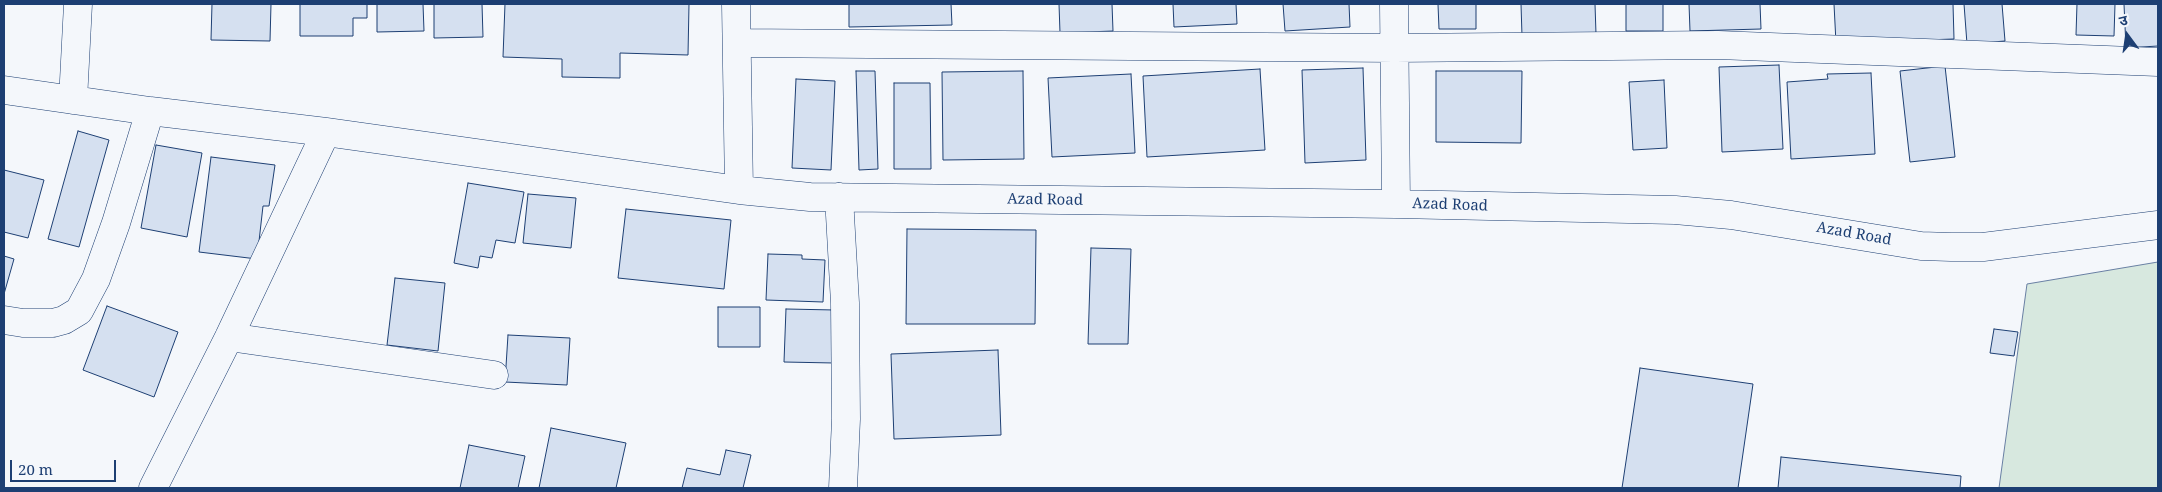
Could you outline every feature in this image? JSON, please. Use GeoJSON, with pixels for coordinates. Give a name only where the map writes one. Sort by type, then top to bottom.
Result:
{"type":"FeatureCollection","features":[{"type":"Feature","properties":{"kind":"street"},"geometry":{"type":"LineString","coordinates":[[73,100],[78,4]]}},
{"type":"Feature","properties":{"kind":"street"},"geometry":{"type":"LineString","coordinates":[[736,4],[738,42],[738,190]]}},
{"type":"Feature","properties":{"kind":"street"},"geometry":{"type":"LineString","coordinates":[[1394,4],[1396,204]]}},
{"type":"Feature","properties":{"kind":"street"},"geometry":{"type":"LineString","coordinates":[[738,42],[1395,48],[1718,45],[2158,62]]}},
{"type":"Feature","properties":{"kind":"street","name":"Azad Road"},"geometry":{"type":"LineString","coordinates":[[4,90],[150,111],[326,132],[738,190],[810,197],[1396,204],[1675,210],[1731,215],[1922,246],[1951,247],[1983,247],[2158,224]]}},
{"type":"Feature","properties":{"kind":"street"},"geometry":{"type":"LineString","coordinates":[[4,320],[23,323],[53,323],[79,311],[96,280],[116,223],[150,111]]}},
{"type":"Feature","properties":{"kind":"street"},"geometry":{"type":"LineString","coordinates":[[153,488],[229,337],[326,132]]}},
{"type":"Feature","properties":{"kind":"street"},"geometry":{"type":"LineString","coordinates":[[839,197],[845,303],[846,419],[844,488]]}},
{"type":"Feature","properties":{"kind":"street"},"geometry":{"type":"LineString","coordinates":[[229,337],[494,375]]}},
{"type":"Feature","properties":{"kind":"shaded area"},"geometry":{"type":"Polygon","coordinates":[[[2158,262],[2158,488],[1999,488],[2027,284],[2158,262]]]}},
{"type":"Feature","properties":{"kind":"building"},"geometry":{"type":"Polygon","coordinates":[[[212,4],[271,4],[270,41],[211,40],[212,4]]]}},
{"type":"Feature","properties":{"kind":"building"},"geometry":{"type":"Polygon","coordinates":[[[300,4],[367,4],[367,18],[353,18],[353,36],[300,36],[300,4]]]}},
{"type":"Feature","properties":{"kind":"building"},"geometry":{"type":"Polygon","coordinates":[[[377,4],[423,4],[424,31],[377,32],[377,4]]]}},
{"type":"Feature","properties":{"kind":"building"},"geometry":{"type":"Polygon","coordinates":[[[434,4],[482,4],[483,37],[434,38],[434,4]]]}},
{"type":"Feature","properties":{"kind":"building"},"geometry":{"type":"Polygon","coordinates":[[[505,4],[689,4],[688,55],[620,53],[620,78],[562,77],[562,59],[503,57],[505,4]]]}},
{"type":"Feature","properties":{"kind":"building"},"geometry":{"type":"Polygon","coordinates":[[[849,4],[951,4],[952,25],[849,27],[849,4]]]}},
{"type":"Feature","properties":{"kind":"building"},"geometry":{"type":"Polygon","coordinates":[[[1059,4],[1112,4],[1113,31],[1060,33],[1059,4]]]}},
{"type":"Feature","properties":{"kind":"building"},"geometry":{"type":"Polygon","coordinates":[[[1173,4],[1236,4],[1237,24],[1174,27],[1173,4]]]}},
{"type":"Feature","properties":{"kind":"building"},"geometry":{"type":"Polygon","coordinates":[[[1283,4],[1349,4],[1350,27],[1285,31],[1283,4]]]}},
{"type":"Feature","properties":{"kind":"building"},"geometry":{"type":"Polygon","coordinates":[[[1438,4],[1476,4],[1476,29],[1439,29],[1438,4]]]}},
{"type":"Feature","properties":{"kind":"building"},"geometry":{"type":"Polygon","coordinates":[[[1521,4],[1595,4],[1596,34],[1522,36],[1521,4]]]}},
{"type":"Feature","properties":{"kind":"building"},"geometry":{"type":"Polygon","coordinates":[[[1626,4],[1663,4],[1663,31],[1626,31],[1626,4]]]}},
{"type":"Feature","properties":{"kind":"building"},"geometry":{"type":"Polygon","coordinates":[[[1689,4],[1760,4],[1761,29],[1690,31],[1689,4]]]}},
{"type":"Feature","properties":{"kind":"building"},"geometry":{"type":"Polygon","coordinates":[[[1834,4],[1953,4],[1954,39],[1836,43],[1834,4]]]}},
{"type":"Feature","properties":{"kind":"building"},"geometry":{"type":"Polygon","coordinates":[[[1964,4],[2002,4],[2005,41],[1967,44],[1964,4]]]}},
{"type":"Feature","properties":{"kind":"building"},"geometry":{"type":"Polygon","coordinates":[[[2077,4],[2115,4],[2114,36],[2076,35],[2077,4]]]}},
{"type":"Feature","properties":{"kind":"building"},"geometry":{"type":"Polygon","coordinates":[[[2124,4],[2158,4],[2158,46],[2126,48],[2124,4]]]}},
{"type":"Feature","properties":{"kind":"building"},"geometry":{"type":"Polygon","coordinates":[[[1779,65],[1783,149],[1722,152],[1719,67],[1779,65]]]}},
{"type":"Feature","properties":{"kind":"building"},"geometry":{"type":"Polygon","coordinates":[[[1945,66],[1955,157],[1910,162],[1900,71],[1945,66]]]}},
{"type":"Feature","properties":{"kind":"building"},"geometry":{"type":"Polygon","coordinates":[[[1363,68],[1366,160],[1305,163],[1302,70],[1363,68]]]}},
{"type":"Feature","properties":{"kind":"building"},"geometry":{"type":"Polygon","coordinates":[[[1260,69],[1265,150],[1147,157],[1143,76],[1260,69]]]}},
{"type":"Feature","properties":{"kind":"building"},"geometry":{"type":"Polygon","coordinates":[[[856,71],[875,71],[878,169],[859,170],[856,71]]]}},
{"type":"Feature","properties":{"kind":"building"},"geometry":{"type":"Polygon","coordinates":[[[1023,71],[1024,159],[943,160],[942,72],[1023,71]]]}},
{"type":"Feature","properties":{"kind":"building"},"geometry":{"type":"Polygon","coordinates":[[[1436,71],[1522,71],[1521,143],[1436,142],[1436,71]]]}},
{"type":"Feature","properties":{"kind":"building"},"geometry":{"type":"Polygon","coordinates":[[[1871,73],[1875,154],[1791,159],[1787,82],[1828,79],[1827,74],[1871,73]]]}},
{"type":"Feature","properties":{"kind":"building"},"geometry":{"type":"Polygon","coordinates":[[[1131,74],[1135,153],[1052,157],[1048,78],[1131,74]]]}},
{"type":"Feature","properties":{"kind":"building"},"geometry":{"type":"Polygon","coordinates":[[[796,79],[835,81],[831,170],[792,168],[796,79]]]}},
{"type":"Feature","properties":{"kind":"building"},"geometry":{"type":"Polygon","coordinates":[[[1664,80],[1667,148],[1633,150],[1629,82],[1664,80]]]}},
{"type":"Feature","properties":{"kind":"building"},"geometry":{"type":"Polygon","coordinates":[[[894,83],[930,83],[931,169],[894,169],[894,83]]]}},
{"type":"Feature","properties":{"kind":"building"},"geometry":{"type":"Polygon","coordinates":[[[78,131],[109,140],[79,247],[48,239],[78,131]]]}},
{"type":"Feature","properties":{"kind":"building"},"geometry":{"type":"Polygon","coordinates":[[[156,145],[202,153],[187,237],[141,228],[156,145]]]}},
{"type":"Feature","properties":{"kind":"building"},"geometry":{"type":"Polygon","coordinates":[[[211,157],[275,165],[269,206],[263,206],[257,259],[199,252],[211,157]]]}},
{"type":"Feature","properties":{"kind":"building"},"geometry":{"type":"Polygon","coordinates":[[[4,170],[44,180],[28,238],[4,232],[4,170]]]}},
{"type":"Feature","properties":{"kind":"building"},"geometry":{"type":"Polygon","coordinates":[[[468,183],[524,192],[515,243],[496,240],[492,258],[480,256],[478,268],[454,263],[468,183]]]}},
{"type":"Feature","properties":{"kind":"building"},"geometry":{"type":"Polygon","coordinates":[[[528,194],[576,198],[571,248],[523,243],[528,194]]]}},
{"type":"Feature","properties":{"kind":"building"},"geometry":{"type":"Polygon","coordinates":[[[626,209],[731,220],[724,289],[618,278],[626,209]]]}},
{"type":"Feature","properties":{"kind":"building"},"geometry":{"type":"Polygon","coordinates":[[[907,229],[1036,230],[1035,324],[906,324],[907,229]]]}},
{"type":"Feature","properties":{"kind":"building"},"geometry":{"type":"Polygon","coordinates":[[[1091,248],[1131,249],[1128,344],[1088,344],[1091,248]]]}},
{"type":"Feature","properties":{"kind":"building"},"geometry":{"type":"Polygon","coordinates":[[[768,254],[802,255],[802,259],[825,260],[823,302],[766,300],[768,254]]]}},
{"type":"Feature","properties":{"kind":"building"},"geometry":{"type":"Polygon","coordinates":[[[4,256],[14,259],[4,294],[4,256]]]}},
{"type":"Feature","properties":{"kind":"building"},"geometry":{"type":"Polygon","coordinates":[[[395,278],[445,283],[438,351],[387,345],[395,278]]]}},
{"type":"Feature","properties":{"kind":"building"},"geometry":{"type":"Polygon","coordinates":[[[107,306],[178,332],[154,397],[83,370],[107,306]]]}},
{"type":"Feature","properties":{"kind":"building"},"geometry":{"type":"Polygon","coordinates":[[[718,307],[760,307],[760,347],[718,347],[718,307]]]}},
{"type":"Feature","properties":{"kind":"building"},"geometry":{"type":"Polygon","coordinates":[[[786,309],[835,310],[834,363],[784,362],[786,309]]]}},
{"type":"Feature","properties":{"kind":"building"},"geometry":{"type":"Polygon","coordinates":[[[1994,329],[2018,332],[2014,356],[1990,353],[1994,329]]]}},
{"type":"Feature","properties":{"kind":"building"},"geometry":{"type":"Polygon","coordinates":[[[508,335],[570,338],[567,385],[505,382],[508,335]]]}},
{"type":"Feature","properties":{"kind":"building"},"geometry":{"type":"Polygon","coordinates":[[[998,350],[1001,435],[894,439],[891,354],[998,350]]]}},
{"type":"Feature","properties":{"kind":"building"},"geometry":{"type":"Polygon","coordinates":[[[1640,368],[1753,384],[1738,488],[1622,488],[1640,368]]]}},
{"type":"Feature","properties":{"kind":"building"},"geometry":{"type":"Polygon","coordinates":[[[551,428],[626,443],[616,488],[539,488],[551,428]]]}},
{"type":"Feature","properties":{"kind":"building"},"geometry":{"type":"Polygon","coordinates":[[[469,445],[525,456],[518,488],[460,488],[469,445]]]}},
{"type":"Feature","properties":{"kind":"building"},"geometry":{"type":"Polygon","coordinates":[[[726,450],[751,455],[743,488],[682,488],[687,468],[720,475],[726,450]]]}},
{"type":"Feature","properties":{"kind":"building"},"geometry":{"type":"Polygon","coordinates":[[[1781,457],[1961,476],[1960,488],[1778,488],[1781,457]]]}}]}
